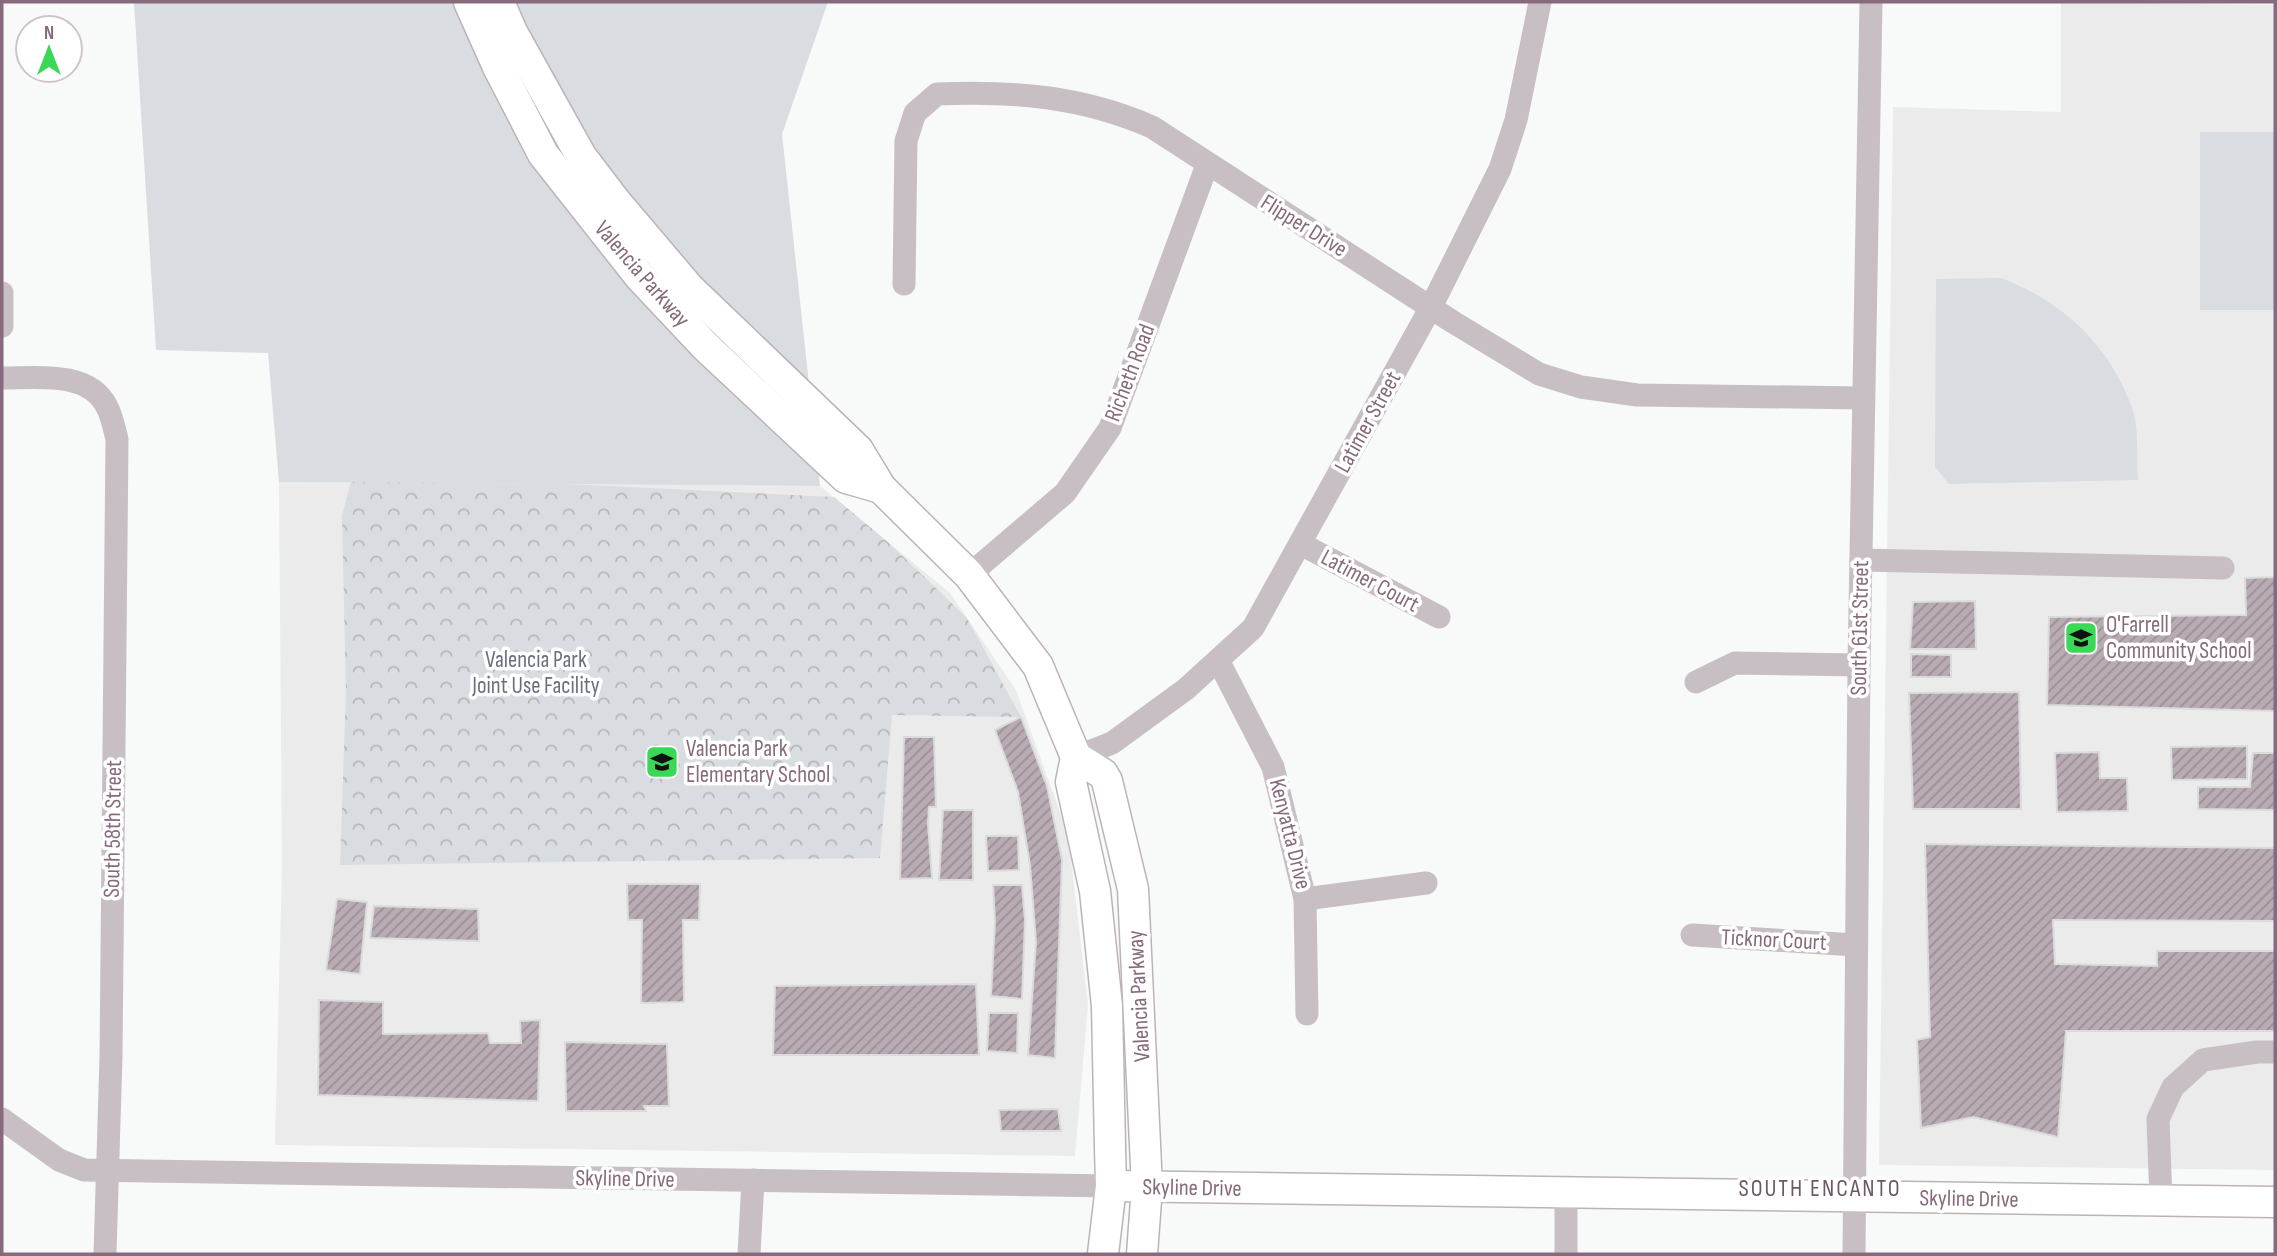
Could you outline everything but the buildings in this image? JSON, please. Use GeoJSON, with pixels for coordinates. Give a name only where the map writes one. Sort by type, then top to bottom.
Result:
{"type":"FeatureCollection","features":[{"type":"Feature","properties":{"kind":"main road","name":"Valencia Parkway"},"geometry":{"type":"LineString","coordinates":[[469,2],[543,154],[640,277],[705,346],[846,478],[881,488]]}},
{"type":"Feature","properties":{"kind":"main road","name":"Valencia Parkway"},"geometry":{"type":"LineString","coordinates":[[499,2],[512,32],[581,156],[615,202],[689,288],[859,450],[881,488],[968,575],[1038,666],[1076,757],[1071,782],[1095,891],[1107,1006],[1111,1186],[1103,1254]]}},
{"type":"Feature","properties":{"kind":"main road","name":"Valencia Parkway"},"geometry":{"type":"LineString","coordinates":[[1076,757],[1097,768],[1107,781],[1133,889],[1147,1186],[1142,1254]]}},
{"type":"Feature","properties":{"kind":"main road","name":"Skyline Drive"},"geometry":{"type":"LineString","coordinates":[[1111,1186],[2275,1202]]}},
{"type":"Feature","properties":{"kind":"street","name":"Latimer Street"},"geometry":{"type":"LineString","coordinates":[[1076,757],[1112,743],[1219,662],[1253,628],[1431,307],[1500,169],[1516,120],[1540,2]]}},
{"type":"Feature","properties":{"kind":"street","name":"South 61st Street"},"geometry":{"type":"LineString","coordinates":[[1854,1254],[1859,665],[1871,2]]}},
{"type":"Feature","properties":{"kind":"street","name":"Flipper Drive"},"geometry":{"type":"LineString","coordinates":[[904,284],[906,141],[915,113],[937,94],[982,92],[1068,99],[1112,110],[1152,127],[1207,165],[1539,373],[1581,387],[1637,395],[1863,398]]}},
{"type":"Feature","properties":{"kind":"street","name":"Richeth Road"},"geometry":{"type":"LineString","coordinates":[[968,575],[1065,493],[1110,428],[1207,165]]}},
{"type":"Feature","properties":{"kind":"street"},"geometry":{"type":"LineString","coordinates":[[2,293],[2,326]]}},
{"type":"Feature","properties":{"kind":"street","name":"South 58th Street"},"geometry":{"type":"LineString","coordinates":[[2,378],[69,379],[90,389],[107,405],[117,439],[109,1171],[105,1254]]}},
{"type":"Feature","properties":{"kind":"street","name":"Latimer Court"},"geometry":{"type":"LineString","coordinates":[[1301,544],[1439,617]]}},
{"type":"Feature","properties":{"kind":"street"},"geometry":{"type":"LineString","coordinates":[[1861,560],[2223,568]]}},
{"type":"Feature","properties":{"kind":"street","name":"Kenyatta Drive"},"geometry":{"type":"LineString","coordinates":[[1219,662],[1273,768],[1305,899],[1426,883]]}},
{"type":"Feature","properties":{"kind":"street"},"geometry":{"type":"LineString","coordinates":[[1696,682],[1735,663],[1859,665]]}},
{"type":"Feature","properties":{"kind":"street"},"geometry":{"type":"LineString","coordinates":[[1305,899],[1307,1014]]}},
{"type":"Feature","properties":{"kind":"street","name":"Ticknor Court"},"geometry":{"type":"LineString","coordinates":[[1692,935],[1856,945]]}},
{"type":"Feature","properties":{"kind":"street"},"geometry":{"type":"LineString","coordinates":[[2161,1201],[2158,1119],[2174,1087],[2203,1060],[2275,1052]]}},
{"type":"Feature","properties":{"kind":"street","name":"Skyline Drive"},"geometry":{"type":"LineString","coordinates":[[2,1119],[59,1160],[84,1170],[1111,1186]]}},
{"type":"Feature","properties":{"kind":"street"},"geometry":{"type":"LineString","coordinates":[[749,1254],[753,1180]]}},
{"type":"Feature","properties":{"kind":"street"},"geometry":{"type":"LineString","coordinates":[[1566,1192],[1566,1254]]}},
{"type":"Feature","properties":{"kind":"shaded area","name":"O'Farrell Community School"},"geometry":{"type":"Polygon","coordinates":[[[2061,2],[2275,5],[2275,1170],[1879,1165],[1893,107],[2061,112],[2061,2]]]}},
{"type":"Feature","properties":{"kind":"shaded area","name":"Valencia Park Elementary School"},"geometry":{"type":"Polygon","coordinates":[[[279,482],[820,486],[950,593],[1016,690],[1068,834],[1088,1005],[1075,1156],[275,1145],[282,866],[279,482]]]}},
{"type":"Feature","properties":{"kind":"green space"},"geometry":{"type":"Polygon","coordinates":[[[134,2],[828,2],[782,134],[820,486],[279,482],[268,353],[156,350],[134,2]]]}},
{"type":"Feature","properties":{"kind":"green space"},"geometry":{"type":"Polygon","coordinates":[[[2200,132],[2275,132],[2275,310],[2200,310],[2200,132]]]}},
{"type":"Feature","properties":{"kind":"green space"},"geometry":{"type":"Polygon","coordinates":[[[2001,278],[2043,299],[2062,312],[2096,344],[2109,362],[2134,414],[2138,480],[1949,484],[1935,467],[1936,279],[2001,278]]]}},
{"type":"Feature","properties":{"kind":"green space","name":"Valencia Park Joint Use Facility"},"geometry":{"type":"Polygon","coordinates":[[[351,482],[565,484],[834,497],[890,544],[967,618],[1021,717],[892,715],[880,858],[340,865],[346,693],[342,516],[351,482]]]}},
{"type":"Feature","properties":{"kind":"place","name":"O'Farrell Community School"},"geometry":{"type":"Point","coordinates":[2081,638]}},
{"type":"Feature","properties":{"kind":"place","name":"Valencia Park Elementary School"},"geometry":{"type":"Point","coordinates":[662,762]}},
{"type":"Feature","properties":{"kind":"district","name":"SOUTH ENCANTO"},"geometry":{"type":"Point","coordinates":[1820,1188]}}]}
